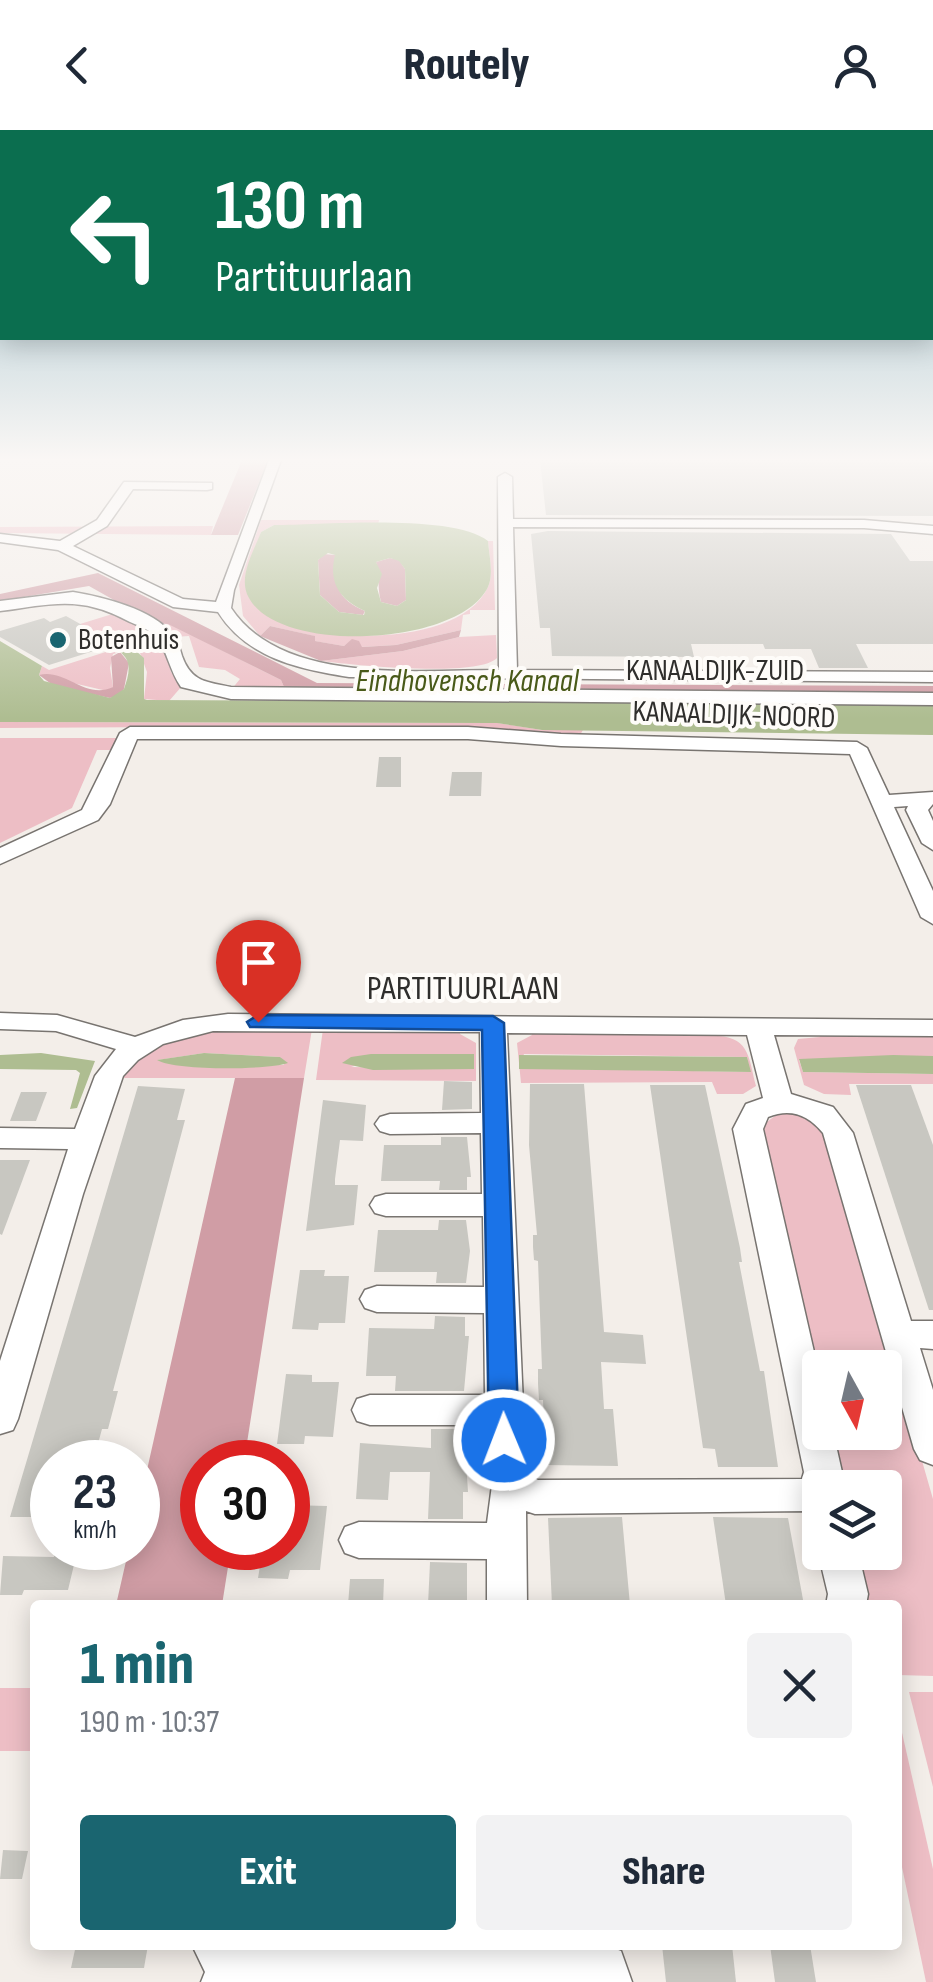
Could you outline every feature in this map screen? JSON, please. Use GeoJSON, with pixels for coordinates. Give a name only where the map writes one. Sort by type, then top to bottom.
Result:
{"type":"FeatureCollection","features":[{"type":"Feature","properties":{"kind":"street"},"geometry":{"type":"LineString","coordinates":[[63,546],[179,604],[224,608]]}},
{"type":"Feature","properties":{"kind":"street"},"geometry":{"type":"LineString","coordinates":[[242,546],[226,590],[224,608],[242,634],[306,665],[329,670],[933,677]]}},
{"type":"Feature","properties":{"kind":"street"},"geometry":{"type":"LineString","coordinates":[[508,546],[508,675]]}},
{"type":"Feature","properties":{"kind":"street","name":"KANAALDIJK-ZUID"},"geometry":{"type":"LineString","coordinates":[[0,606],[73,597],[106,602],[159,630],[168,639],[178,670],[188,683],[230,693],[933,699]]}},
{"type":"Feature","properties":{"kind":"street","name":"KANAALDIJK-NOORD"},"geometry":{"type":"LineString","coordinates":[[0,856],[90,815],[100,804],[130,733],[468,732],[561,740],[857,748],[880,802]]}},
{"type":"Feature","properties":{"kind":"street"},"geometry":{"type":"LineString","coordinates":[[927,800],[880,802],[933,917]]}},
{"type":"Feature","properties":{"kind":"street"},"geometry":{"type":"LineString","coordinates":[[927,800],[917,810],[933,843]]}},
{"type":"Feature","properties":{"kind":"street"},"geometry":{"type":"LineString","coordinates":[[0,1021],[56,1023],[136,1046]]}},
{"type":"Feature","properties":{"kind":"street","name":"PARTITUURLAAN"},"geometry":{"type":"LineString","coordinates":[[136,1046],[204,1023],[933,1028]]}},
{"type":"Feature","properties":{"kind":"street"},"geometry":{"type":"LineString","coordinates":[[493,1023],[505,1469],[511,1485],[506,1541],[507,1600]]}},
{"type":"Feature","properties":{"kind":"street"},"geometry":{"type":"LineString","coordinates":[[767,1027],[787,1104]]}},
{"type":"Feature","properties":{"kind":"street"},"geometry":{"type":"LineString","coordinates":[[0,1419],[86,1139],[113,1067],[136,1046]]}},
{"type":"Feature","properties":{"kind":"street"},"geometry":{"type":"LineString","coordinates":[[823,1470],[748,1129],[756,1111],[787,1104],[820,1111],[832,1120],[838,1132],[916,1334],[933,1450]]}},
{"type":"Feature","properties":{"kind":"street"},"geometry":{"type":"LineString","coordinates":[[390,1124],[496,1123]]}},
{"type":"Feature","properties":{"kind":"street"},"geometry":{"type":"LineString","coordinates":[[0,1138],[86,1139]]}},
{"type":"Feature","properties":{"kind":"street"},"geometry":{"type":"LineString","coordinates":[[386,1205],[498,1205]]}},
{"type":"Feature","properties":{"kind":"street"},"geometry":{"type":"LineString","coordinates":[[377,1300],[500,1300]]}},
{"type":"Feature","properties":{"kind":"street"},"geometry":{"type":"LineString","coordinates":[[370,1410],[503,1410]]}},
{"type":"Feature","properties":{"kind":"street"},"geometry":{"type":"LineString","coordinates":[[511,1485],[535,1497],[802,1497]]}},
{"type":"Feature","properties":{"kind":"street"},"geometry":{"type":"LineString","coordinates":[[359,1540],[506,1541]]}},
{"type":"Feature","properties":{"kind":"street"},"geometry":{"type":"LineString","coordinates":[[842,1570],[847,1600]]}},
{"type":"Feature","properties":{"kind":"street"},"geometry":{"type":"LineString","coordinates":[[225,1966],[264,1958],[608,1965]]}},
{"type":"Feature","properties":{"kind":"shaded area"},"geometry":{"type":"Polygon","coordinates":[[[252,546],[257,546],[245,585],[267,615],[318,632],[385,635],[418,631],[448,621],[472,607],[490,582],[489,546],[493,546],[495,610],[470,610],[470,614],[463,615],[461,630],[396,645],[361,647],[352,640],[344,646],[314,641],[314,636],[270,626],[260,636],[243,616],[239,585],[252,546]]]}},
{"type":"Feature","properties":{"kind":"shaded area"},"geometry":{"type":"Polygon","coordinates":[[[255,546],[489,546],[491,570],[488,587],[471,607],[443,622],[370,636],[295,629],[267,616],[246,590],[248,565],[255,546]],[[328,553],[318,560],[320,595],[339,612],[364,615],[365,611],[349,602],[338,589],[333,574],[335,555],[328,553]],[[390,558],[376,562],[382,574],[377,588],[381,602],[397,606],[406,600],[405,569],[390,558]]]}},
{"type":"Feature","properties":{"kind":"shaded area"},"geometry":{"type":"Polygon","coordinates":[[[324,554],[335,555],[339,590],[365,611],[363,615],[339,612],[320,595],[318,560],[324,554]]]}},
{"type":"Feature","properties":{"kind":"shaded area"},"geometry":{"type":"Polygon","coordinates":[[[399,560],[405,569],[406,600],[397,606],[381,602],[380,597],[376,562],[399,560]]]}},
{"type":"Feature","properties":{"kind":"shaded area"},"geometry":{"type":"Polygon","coordinates":[[[98,573],[317,683],[933,686],[933,696],[284,687],[281,680],[168,624],[153,622],[89,586],[0,601],[0,594],[98,573]]]}},
{"type":"Feature","properties":{"kind":"shaded area"},"geometry":{"type":"Polygon","coordinates":[[[119,612],[154,631],[115,643],[80,624],[119,612]]]}},
{"type":"Feature","properties":{"kind":"shaded area"},"geometry":{"type":"Polygon","coordinates":[[[153,622],[168,623],[281,680],[284,687],[231,690],[240,679],[225,670],[199,667],[189,636],[174,637],[153,622]]]}},
{"type":"Feature","properties":{"kind":"shaded area"},"geometry":{"type":"Polygon","coordinates":[[[270,626],[344,646],[352,639],[362,647],[396,645],[461,630],[459,637],[403,651],[321,661],[260,636],[270,626]]]}},
{"type":"Feature","properties":{"kind":"shaded area"},"geometry":{"type":"Polygon","coordinates":[[[153,633],[163,640],[171,672],[182,686],[169,701],[144,699],[147,672],[139,650],[125,643],[153,633]]]}},
{"type":"Feature","properties":{"kind":"shaded area"},"geometry":{"type":"Polygon","coordinates":[[[496,635],[497,658],[466,667],[414,668],[321,661],[403,651],[459,637],[496,635]]]}},
{"type":"Feature","properties":{"kind":"shaded area"},"geometry":{"type":"Polygon","coordinates":[[[0,641],[42,666],[39,675],[44,681],[110,698],[124,689],[129,671],[125,657],[115,649],[129,645],[144,658],[147,700],[933,704],[933,735],[542,730],[497,723],[0,722],[0,641]]]}},
{"type":"Feature","properties":{"kind":"shaded area"},"geometry":{"type":"Polygon","coordinates":[[[115,649],[120,652],[113,654],[113,687],[107,691],[39,675],[42,666],[49,670],[115,649]]]}},
{"type":"Feature","properties":{"kind":"shaded area"},"geometry":{"type":"Polygon","coordinates":[[[120,652],[129,663],[124,689],[110,698],[54,686],[39,675],[58,676],[103,690],[113,687],[111,657],[120,652]]]}},
{"type":"Feature","properties":{"kind":"shaded area"},"geometry":{"type":"Polygon","coordinates":[[[0,722],[498,723],[542,730],[583,730],[580,735],[169,727],[0,728],[0,722]]]}},
{"type":"Feature","properties":{"kind":"shaded area"},"geometry":{"type":"Polygon","coordinates":[[[0,738],[125,738],[118,750],[97,750],[72,808],[0,843],[0,738]]]}},
{"type":"Feature","properties":{"kind":"shaded area"},"geometry":{"type":"Polygon","coordinates":[[[233,1029],[312,1029],[304,1078],[120,1078],[140,1058],[185,1036],[233,1029]],[[204,1053],[158,1060],[190,1066],[284,1065],[280,1057],[204,1053]]]}},
{"type":"Feature","properties":{"kind":"shaded area"},"geometry":{"type":"Polygon","coordinates":[[[323,1029],[460,1030],[460,1034],[476,1043],[476,1081],[316,1080],[323,1029]],[[393,1054],[351,1067],[467,1069],[474,1054],[393,1054]]]}},
{"type":"Feature","properties":{"kind":"shaded area"},"geometry":{"type":"Polygon","coordinates":[[[532,1030],[717,1031],[719,1036],[742,1046],[749,1059],[756,1086],[743,1094],[717,1094],[712,1082],[521,1083],[520,1068],[750,1072],[747,1057],[524,1054],[519,1067],[517,1043],[532,1035],[532,1030]]]}},
{"type":"Feature","properties":{"kind":"shaded area"},"geometry":{"type":"Polygon","coordinates":[[[819,1032],[933,1033],[933,1056],[799,1060],[803,1072],[933,1074],[933,1084],[849,1084],[851,1095],[824,1094],[804,1085],[794,1048],[798,1039],[820,1037],[819,1032]]]}},
{"type":"Feature","properties":{"kind":"shaded area"},"geometry":{"type":"Polygon","coordinates":[[[41,1053],[95,1061],[77,1108],[70,1109],[80,1073],[76,1070],[0,1069],[0,1055],[41,1053]]]}},
{"type":"Feature","properties":{"kind":"shaded area"},"geometry":{"type":"Polygon","coordinates":[[[204,1053],[280,1057],[288,1063],[222,1068],[157,1060],[204,1053]]]}},
{"type":"Feature","properties":{"kind":"shaded area"},"geometry":{"type":"Polygon","coordinates":[[[474,1054],[474,1069],[373,1070],[342,1063],[351,1057],[474,1054]]]}},
{"type":"Feature","properties":{"kind":"shaded area"},"geometry":{"type":"Polygon","coordinates":[[[519,1055],[747,1057],[751,1072],[519,1069],[519,1055]]]}},
{"type":"Feature","properties":{"kind":"shaded area"},"geometry":{"type":"Polygon","coordinates":[[[933,1056],[933,1074],[803,1072],[799,1059],[933,1056]]]}},
{"type":"Feature","properties":{"kind":"shaded area"},"geometry":{"type":"Polygon","coordinates":[[[235,1078],[304,1078],[247,1440],[180,1440],[180,1570],[228,1570],[223,1600],[117,1600],[124,1570],[160,1570],[160,1440],[154,1440],[235,1078]]]}},
{"type":"Feature","properties":{"kind":"shaded area"},"geometry":{"type":"Polygon","coordinates":[[[779,1113],[801,1113],[827,1131],[890,1350],[810,1350],[760,1127],[779,1113]]]}},
{"type":"Feature","properties":{"kind":"shaded area"},"geometry":{"type":"Polygon","coordinates":[[[902,1391],[933,1499],[933,1676],[902,1675],[902,1600],[867,1600],[860,1570],[902,1570],[902,1470],[837,1470],[832,1450],[902,1450],[902,1391]]]}},
{"type":"Feature","properties":{"kind":"shaded area"},"geometry":{"type":"Polygon","coordinates":[[[0,1688],[30,1688],[30,1751],[0,1751],[0,1688]]]}},
{"type":"Feature","properties":{"kind":"shaded area"},"geometry":{"type":"Polygon","coordinates":[[[909,1692],[933,1692],[933,1787],[909,1692]]]}},
{"type":"Feature","properties":{"kind":"shaded area"},"geometry":{"type":"Polygon","coordinates":[[[902,1733],[933,1869],[933,1982],[926,1982],[902,1867],[902,1733]]]}},
{"type":"Feature","properties":{"kind":"building"},"geometry":{"type":"Polygon","coordinates":[[[532,546],[900,546],[910,561],[933,561],[933,644],[856,644],[868,668],[819,668],[811,649],[765,649],[763,644],[691,644],[694,657],[552,656],[550,628],[540,628],[532,546]]]}},
{"type":"Feature","properties":{"kind":"building","name":"Botenhuis"},"geometry":{"type":"Polygon","coordinates":[[[66,616],[116,644],[49,665],[0,637],[0,631],[66,616]]]}},
{"type":"Feature","properties":{"kind":"building"},"geometry":{"type":"Polygon","coordinates":[[[379,757],[401,757],[401,787],[376,787],[379,757]]]}},
{"type":"Feature","properties":{"kind":"building"},"geometry":{"type":"Polygon","coordinates":[[[452,772],[482,772],[481,796],[449,796],[452,772]]]}},
{"type":"Feature","properties":{"kind":"building"},"geometry":{"type":"Polygon","coordinates":[[[444,1081],[472,1082],[472,1109],[442,1110],[444,1081]]]}},
{"type":"Feature","properties":{"kind":"building"},"geometry":{"type":"Polygon","coordinates":[[[530,1084],[584,1084],[604,1332],[643,1335],[646,1364],[601,1362],[604,1409],[613,1409],[618,1466],[546,1465],[543,1400],[539,1400],[538,1384],[538,1369],[542,1369],[538,1261],[534,1260],[533,1247],[533,1235],[537,1235],[529,1145],[530,1084]]]}},
{"type":"Feature","properties":{"kind":"building"},"geometry":{"type":"Polygon","coordinates":[[[650,1085],[705,1085],[740,1248],[739,1262],[760,1371],[764,1371],[778,1467],[718,1467],[715,1449],[703,1448],[650,1085]]]}},
{"type":"Feature","properties":{"kind":"building"},"geometry":{"type":"Polygon","coordinates":[[[856,1085],[911,1085],[933,1145],[933,1310],[929,1310],[856,1085]]]}},
{"type":"Feature","properties":{"kind":"building"},"geometry":{"type":"Polygon","coordinates":[[[138,1086],[185,1089],[177,1120],[185,1120],[113,1391],[118,1391],[108,1429],[102,1429],[99,1440],[33,1440],[138,1086]]]}},
{"type":"Feature","properties":{"kind":"building"},"geometry":{"type":"Polygon","coordinates":[[[21,1092],[47,1092],[36,1121],[10,1121],[21,1092]]]}},
{"type":"Feature","properties":{"kind":"building"},"geometry":{"type":"Polygon","coordinates":[[[323,1100],[366,1105],[363,1141],[340,1140],[335,1179],[335,1185],[358,1185],[354,1225],[306,1231],[323,1100]]]}},
{"type":"Feature","properties":{"kind":"building"},"geometry":{"type":"Polygon","coordinates":[[[441,1137],[467,1137],[471,1177],[467,1177],[467,1190],[439,1190],[440,1181],[381,1181],[384,1145],[441,1145],[441,1137]]]}},
{"type":"Feature","properties":{"kind":"building"},"geometry":{"type":"Polygon","coordinates":[[[0,1160],[30,1160],[2,1235],[0,1234],[0,1160]]]}},
{"type":"Feature","properties":{"kind":"building"},"geometry":{"type":"Polygon","coordinates":[[[439,1220],[466,1220],[470,1251],[466,1283],[436,1283],[437,1272],[374,1272],[378,1230],[438,1230],[439,1220]]]}},
{"type":"Feature","properties":{"kind":"building"},"geometry":{"type":"Polygon","coordinates":[[[300,1270],[325,1270],[324,1276],[349,1276],[345,1323],[319,1323],[318,1330],[292,1329],[300,1270]]]}},
{"type":"Feature","properties":{"kind":"building"},"geometry":{"type":"Polygon","coordinates":[[[435,1316],[465,1317],[465,1336],[469,1336],[464,1391],[395,1391],[396,1376],[366,1376],[369,1328],[434,1329],[435,1316]]]}},
{"type":"Feature","properties":{"kind":"building"},"geometry":{"type":"Polygon","coordinates":[[[286,1374],[312,1375],[312,1382],[339,1382],[333,1437],[278,1440],[286,1374]]]}},
{"type":"Feature","properties":{"kind":"building"},"geometry":{"type":"Polygon","coordinates":[[[431,1429],[464,1429],[468,1492],[463,1492],[463,1519],[428,1519],[430,1472],[390,1472],[388,1500],[356,1499],[360,1443],[431,1448],[431,1429]]]}},
{"type":"Feature","properties":{"kind":"building"},"geometry":{"type":"Polygon","coordinates":[[[30,1450],[30,1517],[10,1517],[30,1450]]]}},
{"type":"Feature","properties":{"kind":"building"},"geometry":{"type":"Polygon","coordinates":[[[310,1506],[327,1506],[320,1570],[310,1570],[310,1506]]]}},
{"type":"Feature","properties":{"kind":"building"},"geometry":{"type":"Polygon","coordinates":[[[622,1517],[630,1600],[552,1600],[548,1518],[622,1517]]]}},
{"type":"Feature","properties":{"kind":"building"},"geometry":{"type":"Polygon","coordinates":[[[713,1517],[788,1518],[803,1600],[725,1600],[713,1517]]]}},
{"type":"Feature","properties":{"kind":"building"},"geometry":{"type":"Polygon","coordinates":[[[3,1556],[30,1557],[30,1570],[73,1570],[68,1590],[24,1590],[22,1595],[0,1595],[3,1556]]]}},
{"type":"Feature","properties":{"kind":"building"},"geometry":{"type":"Polygon","coordinates":[[[430,1562],[467,1563],[467,1600],[428,1600],[430,1562]]]}},
{"type":"Feature","properties":{"kind":"building"},"geometry":{"type":"Polygon","coordinates":[[[259,1570],[290,1570],[288,1579],[258,1578],[259,1570]]]}},
{"type":"Feature","properties":{"kind":"building"},"geometry":{"type":"Polygon","coordinates":[[[350,1579],[384,1579],[383,1600],[348,1600],[350,1579]]]}},
{"type":"Feature","properties":{"kind":"building"},"geometry":{"type":"Polygon","coordinates":[[[3,1850],[28,1851],[22,1879],[0,1879],[3,1850]]]}},
{"type":"Feature","properties":{"kind":"building"},"geometry":{"type":"Polygon","coordinates":[[[75,1950],[147,1950],[144,1968],[71,1968],[75,1950]]]}},
{"type":"Feature","properties":{"kind":"building"},"geometry":{"type":"Polygon","coordinates":[[[663,1950],[733,1950],[736,1982],[666,1982],[663,1950]]]}},
{"type":"Feature","properties":{"kind":"building"},"geometry":{"type":"Polygon","coordinates":[[[771,1950],[811,1950],[816,1982],[775,1982],[771,1950]]]}},
{"type":"Feature","properties":{"kind":"place","name":"Botenhuis"},"geometry":{"type":"Point","coordinates":[58,640]}},
{"type":"Feature","properties":{"kind":"route"},"geometry":{"type":"LineString","coordinates":[[258,1022],[493,1023],[504,1440]]}},
{"type":"Feature","properties":{"kind":"water label","name":"Eindhovensch Kanaal"},"geometry":{"type":"Point","coordinates":[467,681]}}]}
